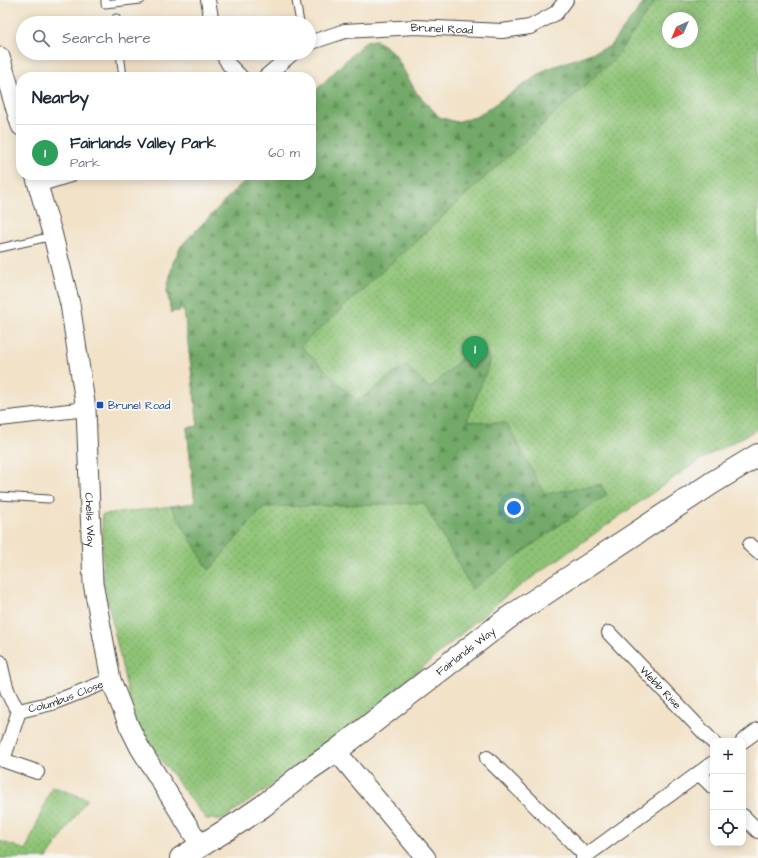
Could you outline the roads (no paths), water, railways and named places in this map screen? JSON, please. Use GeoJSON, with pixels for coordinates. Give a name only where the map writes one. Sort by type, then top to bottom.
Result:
{"type":"FeatureCollection","features":[{"type":"Feature","properties":{"kind":"main road","name":"Fairlands Way"},"geometry":{"type":"LineString","coordinates":[[181,858],[263,806],[305,772],[336,751],[508,618],[712,483],[758,455]]}},
{"type":"Feature","properties":{"kind":"street"},"geometry":{"type":"LineString","coordinates":[[208,0],[211,16]]}},
{"type":"Feature","properties":{"kind":"street","name":"Brunel Road"},"geometry":{"type":"LineString","coordinates":[[316,41],[345,31],[416,27],[502,31],[530,27],[556,13],[566,0]]}},
{"type":"Feature","properties":{"kind":"street"},"geometry":{"type":"LineString","coordinates":[[0,57],[16,96]]}},
{"type":"Feature","properties":{"kind":"street"},"geometry":{"type":"LineString","coordinates":[[226,60],[236,72]]}},
{"type":"Feature","properties":{"kind":"street"},"geometry":{"type":"LineString","coordinates":[[271,72],[285,60]]}},
{"type":"Feature","properties":{"kind":"street","name":"Chells Way"},"geometry":{"type":"LineString","coordinates":[[37,180],[70,304],[86,409],[93,582],[111,680],[129,726],[140,748],[200,845]]}},
{"type":"Feature","properties":{"kind":"street"},"geometry":{"type":"LineString","coordinates":[[0,419],[86,409]]}},
{"type":"Feature","properties":{"kind":"street","name":"Webb Rise"},"geometry":{"type":"LineString","coordinates":[[609,633],[710,739]]}},
{"type":"Feature","properties":{"kind":"street","name":"Columbus Close"},"geometry":{"type":"LineString","coordinates":[[0,662],[9,695],[19,711]]}},
{"type":"Feature","properties":{"kind":"street","name":"Columbus Close"},"geometry":{"type":"LineString","coordinates":[[19,711],[52,703],[111,680]]}},
{"type":"Feature","properties":{"kind":"street","name":"Columbus Close"},"geometry":{"type":"LineString","coordinates":[[19,711],[1,760],[38,772]]}},
{"type":"Feature","properties":{"kind":"street"},"geometry":{"type":"LineString","coordinates":[[746,739],[758,730]]}},
{"type":"Feature","properties":{"kind":"street"},"geometry":{"type":"LineString","coordinates":[[336,751],[426,858]]}},
{"type":"Feature","properties":{"kind":"street"},"geometry":{"type":"LineString","coordinates":[[487,758],[584,857],[710,765]]}},
{"type":"Feature","properties":{"kind":"street"},"geometry":{"type":"LineString","coordinates":[[699,773],[710,784]]}},
{"type":"Feature","properties":{"kind":"street"},"geometry":{"type":"LineString","coordinates":[[746,819],[758,831]]}},
{"type":"Feature","properties":{"kind":"lane"},"geometry":{"type":"LineString","coordinates":[[105,0],[105,4],[141,0]]}},
{"type":"Feature","properties":{"kind":"lane"},"geometry":{"type":"LineString","coordinates":[[296,0],[299,16]]}},
{"type":"Feature","properties":{"kind":"lane"},"geometry":{"type":"LineString","coordinates":[[121,60],[122,72]]}},
{"type":"Feature","properties":{"kind":"lane"},"geometry":{"type":"LineString","coordinates":[[0,248],[53,236]]}},
{"type":"Feature","properties":{"kind":"lane"},"geometry":{"type":"LineString","coordinates":[[0,496],[49,499]]}},
{"type":"Feature","properties":{"kind":"place","name":"Fairlands Valley Park"},"geometry":{"type":"Point","coordinates":[475,369]}},
{"type":"Feature","properties":{"kind":"place","name":"Brunel Road"},"geometry":{"type":"Point","coordinates":[100,405]}}]}
